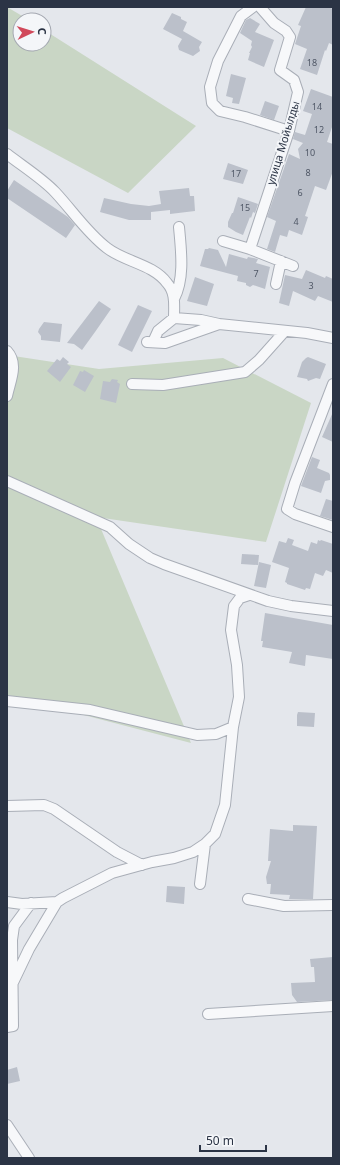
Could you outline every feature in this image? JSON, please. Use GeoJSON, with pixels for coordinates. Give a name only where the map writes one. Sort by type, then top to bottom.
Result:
{"type":"FeatureCollection","features":[{"type":"Feature","properties":{"kind":"street","name":"улица Мойылды"},"geometry":{"type":"LineString","coordinates":[[250,249],[289,131],[298,92],[294,80],[280,70],[290,37],[286,31],[274,23],[260,7]]}},
{"type":"Feature","properties":{"kind":"street"},"geometry":{"type":"LineString","coordinates":[[260,7],[240,16],[218,61],[210,87],[212,103],[220,111],[289,131]]}},
{"type":"Feature","properties":{"kind":"street"},"geometry":{"type":"LineString","coordinates":[[7,154],[54,190],[97,240],[108,249],[122,258],[155,272],[167,282],[173,292],[174,318]]}},
{"type":"Feature","properties":{"kind":"street"},"geometry":{"type":"LineString","coordinates":[[174,299],[178,292],[182,256],[179,227]]}},
{"type":"Feature","properties":{"kind":"street"},"geometry":{"type":"LineString","coordinates":[[224,241],[250,249],[293,266]]}},
{"type":"Feature","properties":{"kind":"street"},"geometry":{"type":"LineString","coordinates":[[276,284],[281,261]]}},
{"type":"Feature","properties":{"kind":"street"},"geometry":{"type":"LineString","coordinates":[[219,324],[165,343],[150,342],[158,331],[174,318],[201,320],[219,324],[284,332],[307,333],[333,338]]}},
{"type":"Feature","properties":{"kind":"street"},"geometry":{"type":"LineString","coordinates":[[132,384],[163,385],[245,372],[259,360],[284,332]]}},
{"type":"Feature","properties":{"kind":"street"},"geometry":{"type":"LineString","coordinates":[[7,351],[12,356],[14,372],[7,396]]}},
{"type":"Feature","properties":{"kind":"street"},"geometry":{"type":"LineString","coordinates":[[333,384],[330,401],[295,483],[287,509],[295,514],[333,527]]}},
{"type":"Feature","properties":{"kind":"street"},"geometry":{"type":"LineString","coordinates":[[9,480],[110,527],[129,544],[150,558],[249,595],[291,606],[333,611]]}},
{"type":"Feature","properties":{"kind":"street"},"geometry":{"type":"LineString","coordinates":[[9,991],[30,949],[57,902],[112,873],[193,852],[205,844],[215,834],[225,805],[233,727],[239,697],[237,665],[231,630],[234,606],[240,598],[249,595]]}},
{"type":"Feature","properties":{"kind":"street"},"geometry":{"type":"LineString","coordinates":[[7,700],[90,710],[196,735],[216,734],[233,727]]}},
{"type":"Feature","properties":{"kind":"street"},"geometry":{"type":"LineString","coordinates":[[7,806],[44,805],[54,809],[117,852],[142,864]]}},
{"type":"Feature","properties":{"kind":"street"},"geometry":{"type":"LineString","coordinates":[[200,884],[205,844]]}},
{"type":"Feature","properties":{"kind":"street"},"geometry":{"type":"LineString","coordinates":[[248,899],[284,906],[333,905]]}},
{"type":"Feature","properties":{"kind":"street"},"geometry":{"type":"LineString","coordinates":[[7,902],[57,902]]}},
{"type":"Feature","properties":{"kind":"street"},"geometry":{"type":"LineString","coordinates":[[7,1027],[13,1026],[9,991],[14,926],[31,903]]}},
{"type":"Feature","properties":{"kind":"street"},"geometry":{"type":"LineString","coordinates":[[208,1014],[333,1006]]}},
{"type":"Feature","properties":{"kind":"street"},"geometry":{"type":"LineString","coordinates":[[7,1125],[29,1158]]}},
{"type":"Feature","properties":{"kind":"green space"},"geometry":{"type":"Polygon","coordinates":[[[7,7],[15,12],[12,12],[12,52],[52,52],[52,35],[196,126],[128,193],[7,128],[7,7]]]}},
{"type":"Feature","properties":{"kind":"green space"},"geometry":{"type":"Polygon","coordinates":[[[7,355],[99,369],[223,358],[311,403],[266,542],[96,517],[191,743],[7,695],[7,355]]]}},
{"type":"Feature","properties":{"kind":"building"},"geometry":{"type":"Polygon","coordinates":[[[306,7],[329,7],[333,9],[333,45],[329,43],[326,51],[325,50],[317,75],[300,69],[307,49],[295,44],[301,26],[298,25],[306,7]]]}},
{"type":"Feature","properties":{"kind":"building"},"geometry":{"type":"Polygon","coordinates":[[[172,13],[181,17],[181,19],[187,22],[183,31],[202,42],[199,47],[200,51],[193,56],[179,50],[178,46],[182,39],[163,29],[172,13]]]}},
{"type":"Feature","properties":{"kind":"building"},"geometry":{"type":"Polygon","coordinates":[[[250,18],[260,24],[255,32],[274,40],[264,67],[248,60],[252,47],[252,41],[240,33],[246,20],[250,18]]]}},
{"type":"Feature","properties":{"kind":"building"},"geometry":{"type":"Polygon","coordinates":[[[231,74],[246,78],[239,104],[232,103],[233,98],[226,96],[231,74]]]}},
{"type":"Feature","properties":{"kind":"building"},"geometry":{"type":"Polygon","coordinates":[[[311,89],[333,97],[333,124],[327,142],[333,144],[333,171],[326,190],[315,186],[305,216],[308,217],[302,235],[289,230],[287,237],[280,235],[275,252],[267,249],[276,221],[267,217],[289,154],[300,159],[298,149],[303,143],[293,139],[295,132],[305,135],[312,114],[303,111],[311,89]]]}},
{"type":"Feature","properties":{"kind":"building"},"geometry":{"type":"Polygon","coordinates":[[[265,101],[279,106],[274,120],[260,115],[265,101]]]}},
{"type":"Feature","properties":{"kind":"building"},"geometry":{"type":"Polygon","coordinates":[[[228,163],[248,170],[243,184],[223,179],[228,163]]]}},
{"type":"Feature","properties":{"kind":"building"},"geometry":{"type":"Polygon","coordinates":[[[14,180],[68,217],[75,225],[66,238],[7,198],[7,191],[14,180]]]}},
{"type":"Feature","properties":{"kind":"building"},"geometry":{"type":"Polygon","coordinates":[[[189,188],[190,196],[194,196],[195,211],[170,214],[170,210],[151,212],[151,220],[129,220],[100,212],[104,198],[149,206],[161,204],[159,191],[189,188]]]}},
{"type":"Feature","properties":{"kind":"building"},"geometry":{"type":"Polygon","coordinates":[[[238,197],[258,204],[255,213],[253,212],[251,218],[250,217],[243,235],[228,227],[228,222],[233,213],[238,197]]]}},
{"type":"Feature","properties":{"kind":"building"},"geometry":{"type":"Polygon","coordinates":[[[209,248],[218,250],[226,267],[229,254],[247,259],[248,257],[258,259],[256,263],[270,267],[265,289],[253,285],[250,287],[246,285],[246,283],[237,281],[238,276],[200,266],[205,249],[209,248]]]}},
{"type":"Feature","properties":{"kind":"building"},"geometry":{"type":"Polygon","coordinates":[[[306,270],[325,278],[326,276],[333,279],[333,302],[318,296],[315,301],[293,291],[289,306],[279,303],[285,275],[302,279],[306,270]]]}},
{"type":"Feature","properties":{"kind":"building"},"geometry":{"type":"Polygon","coordinates":[[[195,277],[214,284],[207,306],[187,301],[195,277]]]}},
{"type":"Feature","properties":{"kind":"building"},"geometry":{"type":"Polygon","coordinates":[[[99,301],[111,309],[82,350],[74,344],[67,343],[99,301]]]}},
{"type":"Feature","properties":{"kind":"building"},"geometry":{"type":"Polygon","coordinates":[[[138,305],[152,311],[132,352],[118,345],[138,305]]]}},
{"type":"Feature","properties":{"kind":"building"},"geometry":{"type":"Polygon","coordinates":[[[44,322],[62,324],[60,342],[41,340],[41,336],[38,332],[44,322]]]}},
{"type":"Feature","properties":{"kind":"building"},"geometry":{"type":"Polygon","coordinates":[[[63,357],[69,362],[67,364],[71,367],[60,382],[47,371],[57,359],[60,361],[63,357]]]}},
{"type":"Feature","properties":{"kind":"building"},"geometry":{"type":"Polygon","coordinates":[[[308,357],[326,364],[320,379],[316,378],[308,381],[307,379],[297,377],[302,362],[308,357]]]}},
{"type":"Feature","properties":{"kind":"building"},"geometry":{"type":"Polygon","coordinates":[[[84,370],[94,376],[85,392],[73,385],[80,371],[83,372],[84,370]]]}},
{"type":"Feature","properties":{"kind":"building"},"geometry":{"type":"Polygon","coordinates":[[[112,379],[118,380],[117,382],[120,384],[116,403],[100,399],[103,381],[110,382],[112,379]]]}},
{"type":"Feature","properties":{"kind":"building"},"geometry":{"type":"Polygon","coordinates":[[[333,412],[333,442],[322,437],[333,412]]]}},
{"type":"Feature","properties":{"kind":"building"},"geometry":{"type":"Polygon","coordinates":[[[312,457],[320,460],[317,468],[329,473],[330,475],[330,480],[325,481],[321,493],[301,486],[312,457]]]}},
{"type":"Feature","properties":{"kind":"building"},"geometry":{"type":"Polygon","coordinates":[[[326,499],[333,501],[333,520],[320,516],[326,499]]]}},
{"type":"Feature","properties":{"kind":"building"},"geometry":{"type":"Polygon","coordinates":[[[288,538],[294,540],[292,545],[308,551],[311,542],[317,544],[318,540],[333,544],[333,573],[326,570],[323,576],[315,573],[310,589],[306,588],[305,590],[287,584],[285,582],[289,568],[272,562],[279,541],[286,543],[288,538]]]}},
{"type":"Feature","properties":{"kind":"building"},"geometry":{"type":"Polygon","coordinates":[[[242,554],[259,555],[258,565],[241,564],[242,554]]]}},
{"type":"Feature","properties":{"kind":"building"},"geometry":{"type":"Polygon","coordinates":[[[259,562],[271,565],[266,588],[254,586],[259,562]]]}},
{"type":"Feature","properties":{"kind":"building"},"geometry":{"type":"Polygon","coordinates":[[[265,613],[333,625],[333,659],[306,655],[305,666],[289,663],[292,652],[262,647],[263,641],[261,641],[265,613]]]}},
{"type":"Feature","properties":{"kind":"building"},"geometry":{"type":"Polygon","coordinates":[[[298,712],[315,713],[314,727],[297,726],[298,712]]]}},
{"type":"Feature","properties":{"kind":"building"},"geometry":{"type":"Polygon","coordinates":[[[293,825],[317,826],[313,899],[289,899],[290,895],[270,894],[271,884],[267,884],[266,877],[271,861],[268,861],[270,829],[293,831],[293,825]]]}},
{"type":"Feature","properties":{"kind":"building"},"geometry":{"type":"Polygon","coordinates":[[[167,886],[185,887],[184,904],[166,902],[167,886]]]}},
{"type":"Feature","properties":{"kind":"building"},"geometry":{"type":"Polygon","coordinates":[[[333,957],[333,1000],[297,1002],[292,995],[291,983],[315,982],[314,967],[311,967],[310,959],[333,957]]]}},
{"type":"Feature","properties":{"kind":"building"},"geometry":{"type":"Polygon","coordinates":[[[17,1067],[20,1081],[7,1084],[7,1070],[17,1067]]]}}]}
